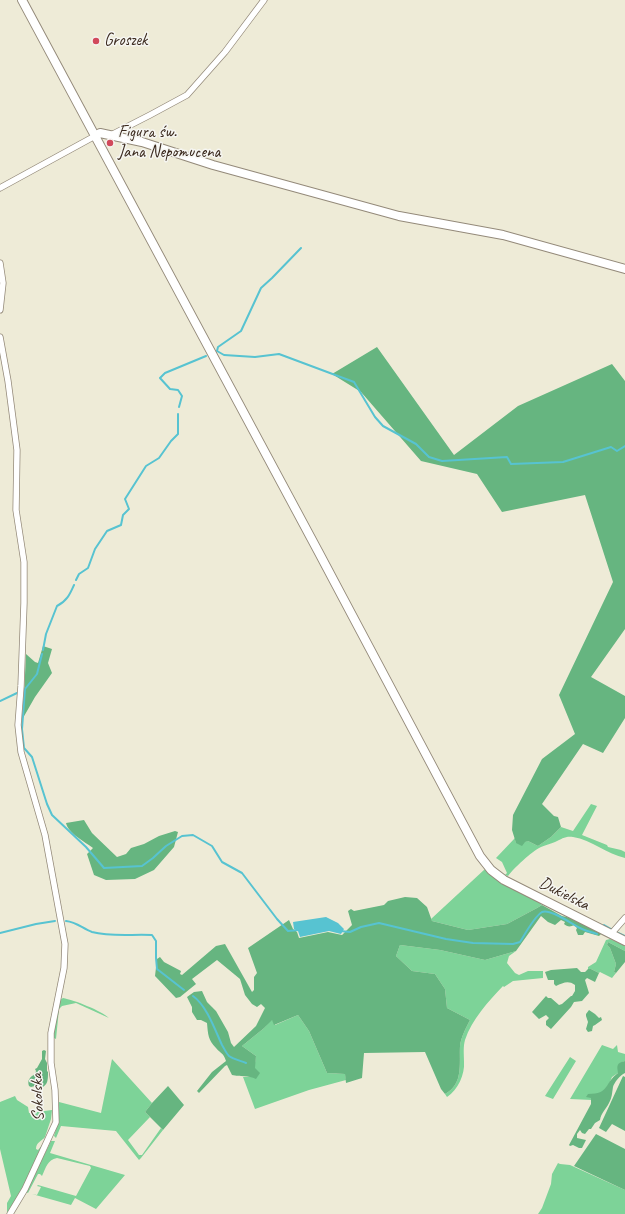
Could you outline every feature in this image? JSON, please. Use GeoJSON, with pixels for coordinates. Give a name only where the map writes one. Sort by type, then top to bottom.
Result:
{"type":"FeatureCollection","features":[{"type":"Feature","properties":{"kind":"main road","name":"Dukielska"},"geometry":{"type":"LineString","coordinates":[[22,0],[322,558],[480,856],[491,870],[504,880],[625,941]]}},
{"type":"Feature","properties":{"kind":"main road"},"geometry":{"type":"LineString","coordinates":[[95,136],[100,133],[142,142],[213,165],[399,216],[503,235],[625,269]]}},
{"type":"Feature","properties":{"kind":"street"},"geometry":{"type":"LineString","coordinates":[[110,135],[187,95],[225,52],[264,0]]}},
{"type":"Feature","properties":{"kind":"street"},"geometry":{"type":"LineString","coordinates":[[0,188],[95,136]]}},
{"type":"Feature","properties":{"kind":"street"},"geometry":{"type":"LineString","coordinates":[[0,263],[3,283],[0,310]]}},
{"type":"Feature","properties":{"kind":"street","name":"Sokolska"},"geometry":{"type":"LineString","coordinates":[[0,337],[8,381],[17,450],[16,510],[24,562],[24,618],[18,725],[21,752],[45,835],[65,944],[64,968],[51,1033],[51,1063],[55,1090],[56,1122],[25,1189],[10,1214]]}},
{"type":"Feature","properties":{"kind":"street"},"geometry":{"type":"LineString","coordinates":[[611,934],[625,918]]}},
{"type":"Feature","properties":{"kind":"green space"},"geometry":{"type":"Polygon","coordinates":[[[377,347],[454,455],[518,406],[612,364],[625,381],[625,629],[591,677],[625,696],[625,718],[603,753],[583,744],[542,804],[554,816],[558,817],[561,827],[551,837],[538,846],[528,841],[522,846],[516,843],[512,830],[513,815],[542,759],[575,734],[559,695],[613,582],[585,495],[502,512],[477,474],[421,461],[361,392],[332,374],[377,347]]]}},
{"type":"Feature","properties":{"kind":"green space"},"geometry":{"type":"Polygon","coordinates":[[[43,646],[52,649],[48,663],[52,673],[35,697],[23,718],[26,654],[38,663],[43,646]]]}},
{"type":"Feature","properties":{"kind":"green space"},"geometry":{"type":"Polygon","coordinates":[[[591,804],[597,806],[582,835],[607,845],[608,847],[625,852],[625,858],[587,841],[568,837],[537,849],[523,860],[508,876],[505,875],[507,873],[502,862],[496,858],[515,838],[516,843],[528,841],[538,846],[551,837],[561,827],[573,831],[591,804]]]}},
{"type":"Feature","properties":{"kind":"green space"},"geometry":{"type":"Polygon","coordinates":[[[84,820],[92,833],[117,857],[126,854],[131,848],[144,844],[159,836],[175,831],[178,832],[174,847],[154,870],[135,879],[106,880],[94,875],[87,854],[93,848],[73,834],[67,827],[66,823],[84,820]]]}},
{"type":"Feature","properties":{"kind":"green space"},"geometry":{"type":"Polygon","coordinates":[[[485,869],[497,880],[542,905],[507,924],[468,930],[432,921],[431,919],[485,869]]]}},
{"type":"Feature","properties":{"kind":"green space"},"geometry":{"type":"Polygon","coordinates":[[[405,897],[417,898],[427,907],[432,921],[468,930],[507,924],[542,905],[601,934],[599,936],[585,932],[583,935],[578,935],[576,930],[577,928],[574,925],[566,926],[564,924],[565,922],[561,920],[555,925],[548,922],[541,916],[516,951],[485,960],[440,950],[400,945],[396,956],[412,971],[435,974],[445,989],[447,1008],[470,1020],[460,1046],[460,1066],[458,1079],[451,1090],[445,1094],[441,1089],[425,1052],[364,1053],[362,1078],[346,1083],[345,1074],[327,1073],[309,1031],[298,1015],[274,1025],[272,1020],[242,1046],[256,1056],[255,1068],[260,1073],[256,1079],[232,1075],[227,1065],[199,1093],[197,1091],[212,1072],[226,1061],[210,1039],[207,1023],[197,1020],[192,1012],[192,1007],[187,997],[194,992],[202,991],[207,1002],[216,1011],[228,1032],[231,1043],[234,1047],[256,1026],[265,1008],[261,1004],[257,1007],[252,1004],[245,995],[240,979],[217,960],[192,979],[196,984],[180,997],[176,998],[155,976],[157,959],[160,957],[164,962],[181,971],[180,974],[182,975],[216,946],[225,944],[252,992],[254,990],[254,977],[257,973],[248,948],[289,920],[299,938],[328,932],[342,935],[352,925],[348,911],[351,909],[354,911],[384,905],[388,901],[405,897]]]}},
{"type":"Feature","properties":{"kind":"green space"},"geometry":{"type":"Polygon","coordinates":[[[610,939],[625,946],[625,951],[608,942],[607,945],[610,948],[616,964],[614,972],[616,973],[612,978],[600,972],[599,973],[588,969],[588,967],[596,962],[606,940],[610,939]]]}},
{"type":"Feature","properties":{"kind":"green space"},"geometry":{"type":"Polygon","coordinates":[[[608,942],[625,951],[625,962],[616,973],[614,972],[616,964],[610,948],[607,945],[608,942]]]}},
{"type":"Feature","properties":{"kind":"green space"},"geometry":{"type":"Polygon","coordinates":[[[400,945],[440,950],[485,960],[516,951],[509,956],[507,963],[515,973],[519,975],[528,971],[543,971],[543,978],[513,981],[504,987],[503,986],[481,1011],[468,1032],[465,1040],[462,1077],[451,1094],[447,1097],[445,1094],[451,1090],[458,1079],[460,1066],[460,1046],[470,1020],[447,1008],[445,989],[435,974],[412,971],[396,956],[400,945]]]}},
{"type":"Feature","properties":{"kind":"green space"},"geometry":{"type":"Polygon","coordinates":[[[577,968],[581,972],[591,969],[599,973],[595,982],[587,978],[585,980],[589,993],[582,1001],[574,1002],[551,1029],[546,1025],[546,1021],[549,1018],[546,1015],[539,1019],[532,1012],[546,996],[551,998],[559,1005],[562,1004],[572,996],[575,991],[575,985],[568,982],[556,986],[554,984],[554,980],[548,980],[545,972],[551,970],[577,968]]]}},
{"type":"Feature","properties":{"kind":"green space"},"geometry":{"type":"Polygon","coordinates":[[[63,998],[88,1006],[109,1018],[76,1003],[62,1006],[59,1009],[56,1039],[54,1038],[54,1029],[60,1000],[63,998]]]}},
{"type":"Feature","properties":{"kind":"green space"},"geometry":{"type":"Polygon","coordinates":[[[589,1010],[599,1018],[601,1017],[602,1020],[593,1026],[592,1031],[588,1032],[586,1029],[588,1022],[586,1014],[589,1010]]]}},
{"type":"Feature","properties":{"kind":"green space"},"geometry":{"type":"Polygon","coordinates":[[[298,1015],[309,1031],[327,1073],[345,1074],[346,1080],[309,1090],[255,1109],[243,1077],[253,1077],[256,1056],[242,1046],[263,1029],[272,1019],[275,1025],[298,1015]]]}},
{"type":"Feature","properties":{"kind":"green space"},"geometry":{"type":"Polygon","coordinates":[[[602,1045],[613,1049],[617,1045],[618,1052],[625,1054],[625,1061],[622,1062],[618,1073],[612,1077],[604,1091],[591,1098],[592,1100],[570,1099],[602,1045]]]}},
{"type":"Feature","properties":{"kind":"green space"},"geometry":{"type":"Polygon","coordinates":[[[42,1051],[46,1051],[45,1059],[48,1072],[47,1082],[41,1088],[35,1086],[31,1087],[28,1084],[29,1080],[35,1074],[35,1069],[42,1059],[42,1051]]]}},
{"type":"Feature","properties":{"kind":"green space"},"geometry":{"type":"Polygon","coordinates":[[[570,1057],[576,1061],[553,1099],[545,1096],[570,1057]]]}},
{"type":"Feature","properties":{"kind":"green space"},"geometry":{"type":"Polygon","coordinates":[[[112,1059],[152,1103],[145,1112],[150,1117],[128,1140],[139,1155],[142,1155],[161,1128],[163,1130],[139,1160],[116,1131],[61,1126],[56,1138],[54,1136],[58,1119],[59,1102],[101,1113],[112,1059]]]}},
{"type":"Feature","properties":{"kind":"green space"},"geometry":{"type":"Polygon","coordinates":[[[625,1061],[625,1073],[619,1077],[615,1083],[611,1099],[602,1113],[600,1120],[595,1123],[585,1134],[580,1130],[577,1134],[577,1138],[586,1140],[582,1148],[573,1145],[570,1146],[569,1145],[591,1104],[591,1098],[586,1097],[588,1094],[595,1094],[603,1090],[610,1080],[618,1073],[617,1067],[619,1064],[625,1061]]]}},
{"type":"Feature","properties":{"kind":"green space"},"geometry":{"type":"Polygon","coordinates":[[[623,1076],[625,1077],[625,1131],[612,1124],[606,1132],[599,1128],[623,1076]]]}},
{"type":"Feature","properties":{"kind":"green space"},"geometry":{"type":"Polygon","coordinates":[[[168,1086],[184,1105],[163,1130],[145,1112],[168,1086]]]}},
{"type":"Feature","properties":{"kind":"green space"},"geometry":{"type":"Polygon","coordinates":[[[15,1096],[17,1100],[28,1107],[29,1113],[52,1110],[51,1119],[45,1137],[38,1143],[36,1149],[38,1150],[43,1144],[31,1171],[7,1213],[7,1203],[11,1196],[0,1149],[0,1102],[15,1096]]]}},
{"type":"Feature","properties":{"kind":"green space"},"geometry":{"type":"Polygon","coordinates":[[[596,1134],[625,1149],[625,1190],[574,1166],[596,1134]]]}},
{"type":"Feature","properties":{"kind":"green space"},"geometry":{"type":"Polygon","coordinates":[[[51,1141],[55,1141],[50,1153],[125,1175],[96,1209],[75,1198],[71,1205],[32,1194],[37,1195],[41,1187],[37,1186],[38,1185],[76,1196],[91,1168],[90,1166],[57,1158],[54,1159],[47,1165],[42,1176],[38,1174],[28,1193],[26,1192],[51,1141]]]}},
{"type":"Feature","properties":{"kind":"green space"},"geometry":{"type":"Polygon","coordinates":[[[558,1163],[570,1165],[625,1190],[625,1214],[538,1214],[542,1208],[551,1184],[552,1174],[558,1163]]]}},
{"type":"Feature","properties":{"kind":"water"},"geometry":{"type":"Polygon","coordinates":[[[326,917],[338,923],[344,929],[341,934],[329,931],[300,937],[298,931],[294,929],[293,922],[326,917]]]}},
{"type":"Feature","properties":{"kind":"waterway"},"geometry":{"type":"LineString","coordinates":[[301,248],[261,288],[241,331],[218,347],[217,351],[224,355],[255,357],[279,354],[354,382],[375,417],[383,426],[416,444],[429,457],[442,461],[507,457],[511,464],[563,462],[611,447],[617,451],[625,446]]}},
{"type":"Feature","properties":{"kind":"waterway"},"geometry":{"type":"LineString","coordinates":[[179,407],[182,396],[178,390],[170,389],[160,378],[165,373],[206,356]]}},
{"type":"Feature","properties":{"kind":"waterway"},"geometry":{"type":"LineString","coordinates":[[76,580],[79,574],[88,568],[95,549],[107,531],[121,525],[123,515],[129,509],[125,499],[146,466],[159,458],[178,434],[178,414]]}},
{"type":"Feature","properties":{"kind":"waterway"},"geometry":{"type":"LineString","coordinates":[[43,650],[46,634],[57,606],[66,600],[74,585]]}},
{"type":"Feature","properties":{"kind":"waterway"},"geometry":{"type":"LineString","coordinates":[[42,654],[37,674],[25,689],[22,729],[24,748],[32,757],[52,815],[86,847],[104,868],[142,866],[166,846],[182,836],[193,835],[212,846],[222,862],[242,873],[288,931],[299,930]]}},
{"type":"Feature","properties":{"kind":"waterway"},"geometry":{"type":"LineString","coordinates":[[0,701],[17,693]]}},
{"type":"Feature","properties":{"kind":"waterway"},"geometry":{"type":"LineString","coordinates":[[340,931],[350,932],[361,927],[379,923],[446,939],[473,943],[513,944],[520,942],[539,914],[546,911],[584,930],[597,934]]}},
{"type":"Feature","properties":{"kind":"waterway"},"geometry":{"type":"LineString","coordinates":[[0,933],[55,921]]}},
{"type":"Feature","properties":{"kind":"waterway"},"geometry":{"type":"LineString","coordinates":[[66,921],[99,934],[152,935],[156,941],[157,969],[184,990]]}},
{"type":"Feature","properties":{"kind":"waterway"},"geometry":{"type":"LineString","coordinates":[[604,925],[611,929]]}},
{"type":"Feature","properties":{"kind":"waterway"},"geometry":{"type":"LineString","coordinates":[[616,932],[625,936]]}},
{"type":"Feature","properties":{"kind":"waterway"},"geometry":{"type":"LineString","coordinates":[[193,996],[198,1000],[206,1012],[228,1055],[246,1063]]}},
{"type":"Feature","properties":{"kind":"place","name":"Groszek"},"geometry":{"type":"Point","coordinates":[96,41]}},
{"type":"Feature","properties":{"kind":"place","name":"Figura św. Jana Nepomucena"},"geometry":{"type":"Point","coordinates":[110,143]}}]}
